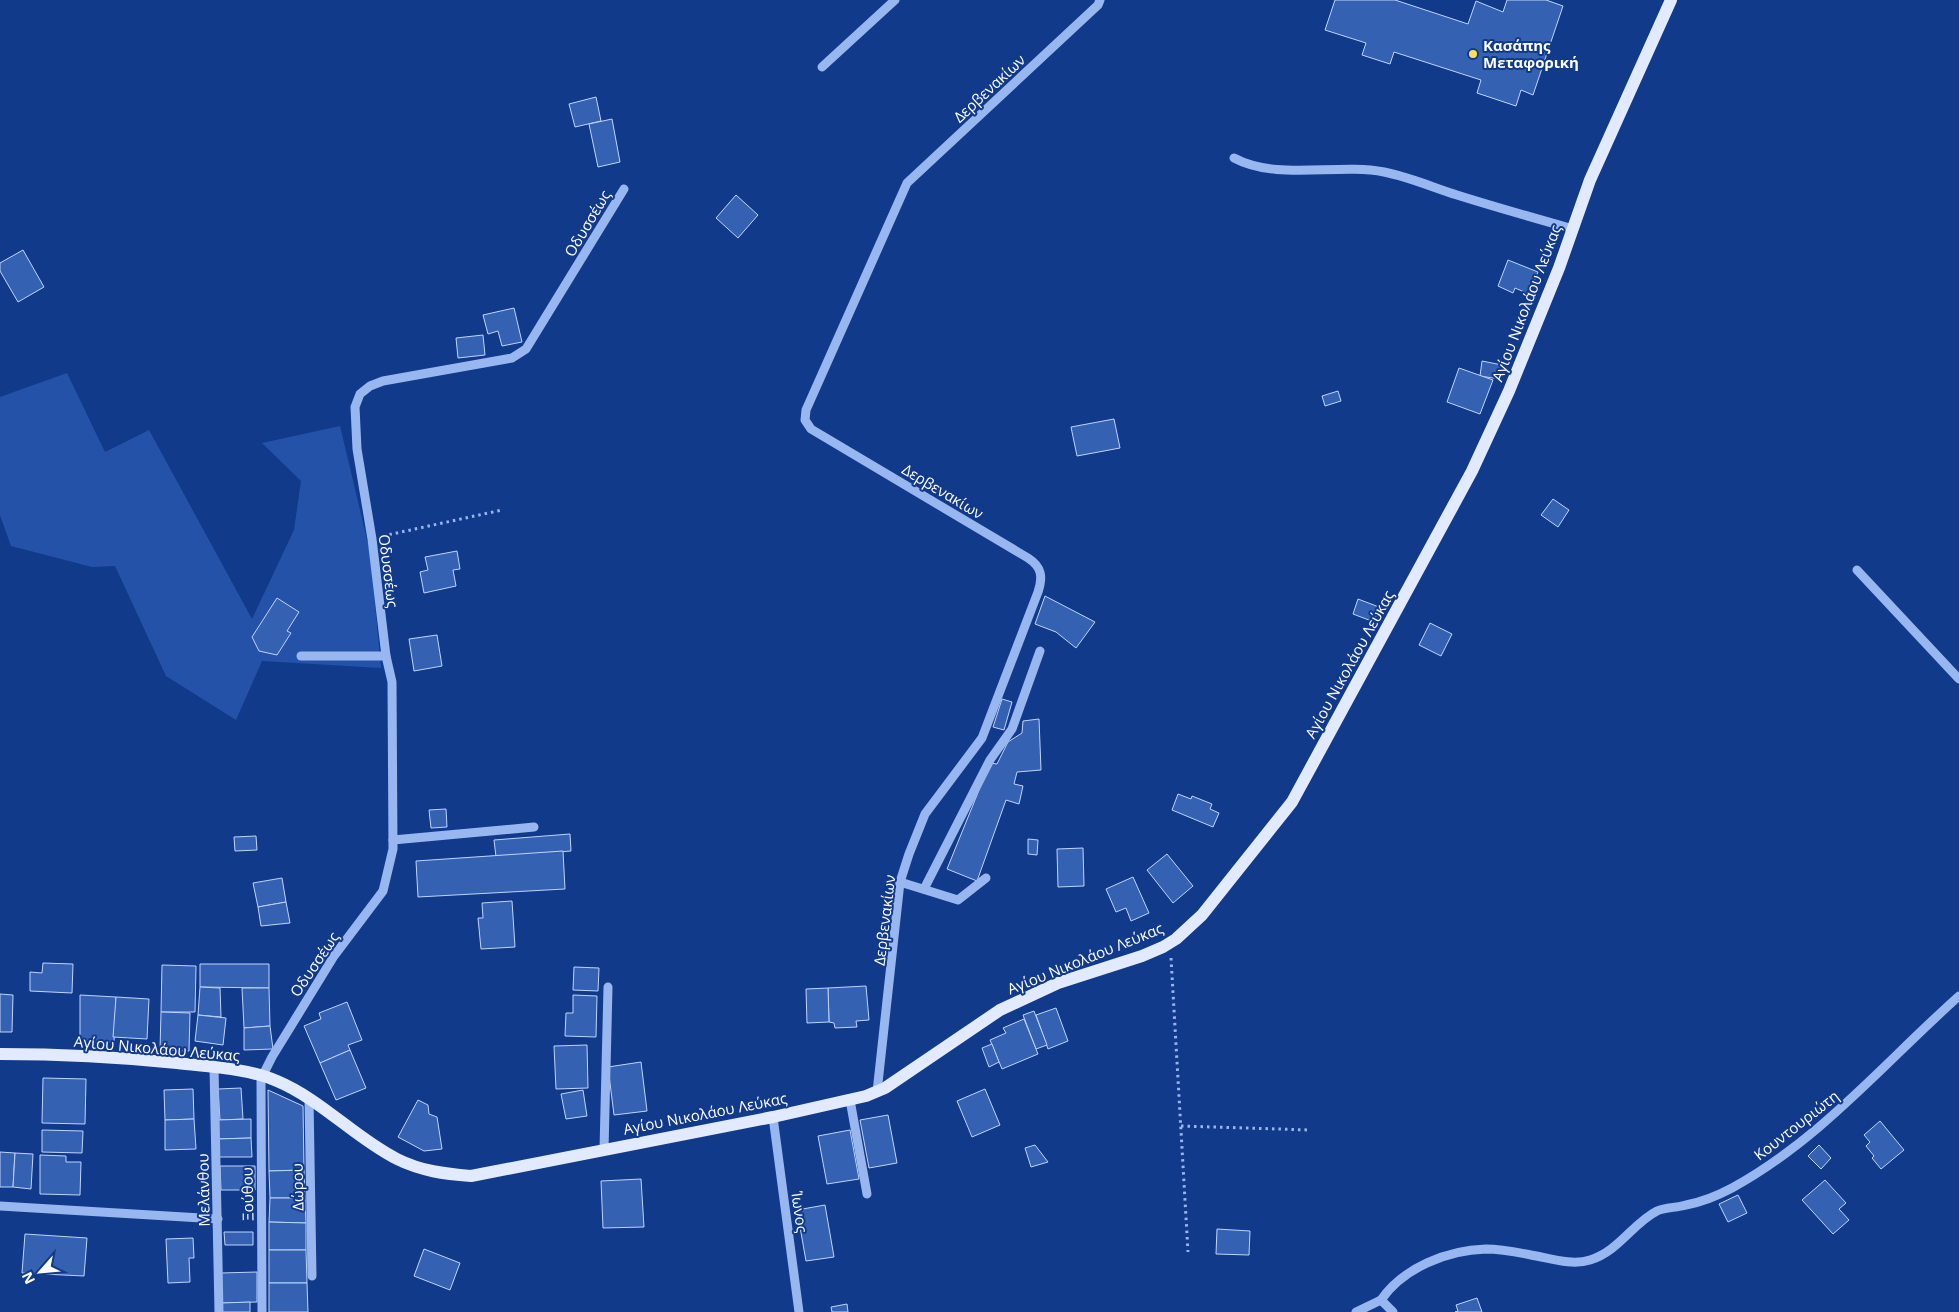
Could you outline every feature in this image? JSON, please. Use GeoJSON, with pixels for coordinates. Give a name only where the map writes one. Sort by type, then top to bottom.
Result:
{"type":"FeatureCollection","features":[{"type":"Feature","properties":{"kind":"main road","name":"Αγίου Νικολάου Λεύκας"},"geometry":{"type":"LineString","coordinates":[[0,1054],[120,1058],[214,1067],[261,1076],[309,1098],[391,1156],[432,1172],[471,1176],[773,1117],[877,1092],[993,1014],[1023,998],[1058,983],[1142,956],[1170,943],[1202,915],[1284,814],[1302,785],[1351,691],[1482,453],[1513,382],[1573,229],[1590,180],[1671,0]]}},
{"type":"Feature","properties":{"kind":"street"},"geometry":{"type":"LineString","coordinates":[[822,67],[896,0]]}},
{"type":"Feature","properties":{"kind":"street","name":"Δερβενακίων"},"geometry":{"type":"LineString","coordinates":[[877,1092],[900,882],[909,854],[926,814],[982,738],[1038,592],[1041,571],[1036,563],[1028,558],[811,429],[805,420],[806,410],[907,184],[1098,5],[1100,0]]}},
{"type":"Feature","properties":{"kind":"street"},"geometry":{"type":"LineString","coordinates":[[1234,158],[1247,165],[1261,168],[1346,169],[1384,172],[1573,229]]}},
{"type":"Feature","properties":{"kind":"street","name":"Οδυσσέως"},"geometry":{"type":"LineString","coordinates":[[261,1076],[334,956],[383,891],[393,849],[392,682],[386,656],[372,539],[357,449],[355,407],[360,394],[370,386],[383,381],[512,358],[526,349],[624,189]]}},
{"type":"Feature","properties":{"kind":"street"},"geometry":{"type":"LineString","coordinates":[[1857,570],[1959,679]]}},
{"type":"Feature","properties":{"kind":"street"},"geometry":{"type":"LineString","coordinates":[[924,889],[990,760],[1012,728],[1040,651]]}},
{"type":"Feature","properties":{"kind":"street"},"geometry":{"type":"LineString","coordinates":[[301,656],[386,656]]}},
{"type":"Feature","properties":{"kind":"street"},"geometry":{"type":"LineString","coordinates":[[393,840],[534,827]]}},
{"type":"Feature","properties":{"kind":"street"},"geometry":{"type":"LineString","coordinates":[[900,882],[958,900],[986,878]]}},
{"type":"Feature","properties":{"kind":"street"},"geometry":{"type":"LineString","coordinates":[[604,1150],[608,987]]}},
{"type":"Feature","properties":{"kind":"street","name":"Κουντουριώτη"},"geometry":{"type":"LineString","coordinates":[[1381,1300],[1393,1285],[1412,1271],[1442,1258],[1472,1250],[1496,1250],[1570,1262],[1590,1260],[1615,1247],[1657,1211],[1698,1203],[1732,1188],[1786,1154],[1840,1108],[1959,996]]}},
{"type":"Feature","properties":{"kind":"street","name":"Μελάνθου"},"geometry":{"type":"LineString","coordinates":[[214,1067],[219,1312]]}},
{"type":"Feature","properties":{"kind":"street","name":"Ξούθου"},"geometry":{"type":"LineString","coordinates":[[261,1076],[262,1312]]}},
{"type":"Feature","properties":{"kind":"street","name":"Δώρου"},"geometry":{"type":"LineString","coordinates":[[309,1098],[312,1276]]}},
{"type":"Feature","properties":{"kind":"street"},"geometry":{"type":"LineString","coordinates":[[850,1100],[867,1194]]}},
{"type":"Feature","properties":{"kind":"street","name":"Ίωνος"},"geometry":{"type":"LineString","coordinates":[[773,1117],[799,1312]]}},
{"type":"Feature","properties":{"kind":"street"},"geometry":{"type":"LineString","coordinates":[[0,1206],[218,1219]]}},
{"type":"Feature","properties":{"kind":"street"},"geometry":{"type":"LineString","coordinates":[[1356,1312],[1381,1300],[1393,1312]]}},
{"type":"Feature","properties":{"kind":"path"},"geometry":{"type":"LineString","coordinates":[[372,539],[502,510]]}},
{"type":"Feature","properties":{"kind":"path"},"geometry":{"type":"LineString","coordinates":[[1170,943],[1188,1252]]}},
{"type":"Feature","properties":{"kind":"path"},"geometry":{"type":"LineString","coordinates":[[1181,1126],[1310,1130]]}},
{"type":"Feature","properties":{"kind":"shaded area"},"geometry":{"type":"Polygon","coordinates":[[[67,373],[105,452],[149,430],[252,619],[294,530],[301,481],[262,443],[340,426],[370,552],[381,668],[262,661],[236,720],[166,676],[115,566],[92,567],[11,546],[0,515],[0,397],[67,373]]]}},
{"type":"Feature","properties":{"kind":"building","name":"Κασάπης Μεταφορική"},"geometry":{"type":"Polygon","coordinates":[[[1335,0],[1395,0],[1468,24],[1476,1],[1503,12],[1507,0],[1546,0],[1563,6],[1533,95],[1521,90],[1516,106],[1477,93],[1481,80],[1394,52],[1390,64],[1362,55],[1366,43],[1325,30],[1335,0]]]}},
{"type":"Feature","properties":{"kind":"building"},"geometry":{"type":"Polygon","coordinates":[[[596,97],[601,121],[575,127],[569,104],[596,97]]]}},
{"type":"Feature","properties":{"kind":"building"},"geometry":{"type":"Polygon","coordinates":[[[612,119],[620,162],[598,167],[589,124],[612,119]]]}},
{"type":"Feature","properties":{"kind":"building"},"geometry":{"type":"Polygon","coordinates":[[[736,195],[758,215],[738,238],[716,218],[736,195]]]}},
{"type":"Feature","properties":{"kind":"building"},"geometry":{"type":"Polygon","coordinates":[[[23,250],[44,287],[18,302],[0,271],[0,263],[23,250]]]}},
{"type":"Feature","properties":{"kind":"building"},"geometry":{"type":"Polygon","coordinates":[[[1508,260],[1538,272],[1529,294],[1515,288],[1513,293],[1498,286],[1508,260]]]}},
{"type":"Feature","properties":{"kind":"building"},"geometry":{"type":"Polygon","coordinates":[[[514,308],[522,342],[502,346],[498,331],[488,334],[483,315],[514,308]]]}},
{"type":"Feature","properties":{"kind":"building"},"geometry":{"type":"Polygon","coordinates":[[[483,335],[485,355],[458,358],[456,338],[483,335]]]}},
{"type":"Feature","properties":{"kind":"building"},"geometry":{"type":"Polygon","coordinates":[[[1482,361],[1502,365],[1499,379],[1480,376],[1482,361]]]}},
{"type":"Feature","properties":{"kind":"building"},"geometry":{"type":"Polygon","coordinates":[[[1459,368],[1493,380],[1480,414],[1447,402],[1459,368]]]}},
{"type":"Feature","properties":{"kind":"building"},"geometry":{"type":"Polygon","coordinates":[[[1338,391],[1341,401],[1325,406],[1322,396],[1338,391]]]}},
{"type":"Feature","properties":{"kind":"building"},"geometry":{"type":"Polygon","coordinates":[[[1114,419],[1120,448],[1077,456],[1071,427],[1114,419]]]}},
{"type":"Feature","properties":{"kind":"building"},"geometry":{"type":"Polygon","coordinates":[[[1553,499],[1569,510],[1558,527],[1541,515],[1553,499]]]}},
{"type":"Feature","properties":{"kind":"building"},"geometry":{"type":"Polygon","coordinates":[[[457,551],[460,569],[453,570],[456,586],[424,593],[420,572],[428,570],[425,557],[457,551]]]}},
{"type":"Feature","properties":{"kind":"building"},"geometry":{"type":"Polygon","coordinates":[[[1045,596],[1095,622],[1076,648],[1056,632],[1035,624],[1045,596]]]}},
{"type":"Feature","properties":{"kind":"building"},"geometry":{"type":"Polygon","coordinates":[[[277,598],[299,612],[287,631],[291,633],[277,655],[259,651],[252,637],[277,598]]]}},
{"type":"Feature","properties":{"kind":"building"},"geometry":{"type":"Polygon","coordinates":[[[1358,599],[1379,607],[1374,622],[1353,614],[1358,599]]]}},
{"type":"Feature","properties":{"kind":"building"},"geometry":{"type":"Polygon","coordinates":[[[1430,623],[1452,634],[1441,656],[1419,645],[1430,623]]]}},
{"type":"Feature","properties":{"kind":"building"},"geometry":{"type":"Polygon","coordinates":[[[437,635],[442,666],[414,671],[409,639],[437,635]]]}},
{"type":"Feature","properties":{"kind":"building"},"geometry":{"type":"Polygon","coordinates":[[[1002,699],[1012,702],[1004,730],[993,727],[1002,699]]]}},
{"type":"Feature","properties":{"kind":"building"},"geometry":{"type":"Polygon","coordinates":[[[1039,719],[1041,770],[1017,772],[1014,784],[1023,786],[1019,804],[1006,800],[977,881],[947,869],[990,763],[997,764],[1008,742],[1022,733],[1023,721],[1039,719]]]}},
{"type":"Feature","properties":{"kind":"building"},"geometry":{"type":"Polygon","coordinates":[[[1178,794],[1191,799],[1192,796],[1212,804],[1210,809],[1219,813],[1213,827],[1172,810],[1178,794]]]}},
{"type":"Feature","properties":{"kind":"building"},"geometry":{"type":"Polygon","coordinates":[[[446,809],[447,827],[431,828],[429,810],[446,809]]]}},
{"type":"Feature","properties":{"kind":"building"},"geometry":{"type":"Polygon","coordinates":[[[570,834],[571,851],[496,857],[494,840],[570,834]]]}},
{"type":"Feature","properties":{"kind":"building"},"geometry":{"type":"Polygon","coordinates":[[[256,836],[257,850],[235,851],[234,837],[256,836]]]}},
{"type":"Feature","properties":{"kind":"building"},"geometry":{"type":"Polygon","coordinates":[[[1028,839],[1038,840],[1037,855],[1028,854],[1028,839]]]}},
{"type":"Feature","properties":{"kind":"building"},"geometry":{"type":"Polygon","coordinates":[[[1083,848],[1084,886],[1058,887],[1057,849],[1083,848]]]}},
{"type":"Feature","properties":{"kind":"building"},"geometry":{"type":"Polygon","coordinates":[[[563,851],[565,889],[418,897],[416,861],[563,851]]]}},
{"type":"Feature","properties":{"kind":"building"},"geometry":{"type":"Polygon","coordinates":[[[1167,854],[1193,886],[1173,903],[1147,870],[1167,854]]]}},
{"type":"Feature","properties":{"kind":"building"},"geometry":{"type":"Polygon","coordinates":[[[1133,877],[1149,913],[1131,921],[1126,908],[1116,912],[1106,889],[1133,877]]]}},
{"type":"Feature","properties":{"kind":"building"},"geometry":{"type":"Polygon","coordinates":[[[282,878],[286,902],[258,907],[253,883],[282,878]]]}},
{"type":"Feature","properties":{"kind":"building"},"geometry":{"type":"Polygon","coordinates":[[[512,901],[515,947],[481,949],[478,918],[483,918],[482,903],[512,901]]]}},
{"type":"Feature","properties":{"kind":"building"},"geometry":{"type":"Polygon","coordinates":[[[286,902],[290,923],[261,926],[258,907],[286,902]]]}},
{"type":"Feature","properties":{"kind":"building"},"geometry":{"type":"Polygon","coordinates":[[[43,963],[73,964],[72,993],[30,991],[30,972],[42,973],[43,963]]]}},
{"type":"Feature","properties":{"kind":"building"},"geometry":{"type":"Polygon","coordinates":[[[200,964],[269,964],[269,988],[200,987],[200,964]]]}},
{"type":"Feature","properties":{"kind":"building"},"geometry":{"type":"Polygon","coordinates":[[[162,965],[196,966],[195,1012],[161,1012],[162,965]]]}},
{"type":"Feature","properties":{"kind":"building"},"geometry":{"type":"Polygon","coordinates":[[[574,967],[599,968],[598,991],[573,990],[574,967]]]}},
{"type":"Feature","properties":{"kind":"building"},"geometry":{"type":"Polygon","coordinates":[[[866,986],[869,1020],[856,1021],[857,1027],[835,1028],[834,1023],[829,1022],[828,988],[866,986]]]}},
{"type":"Feature","properties":{"kind":"building"},"geometry":{"type":"Polygon","coordinates":[[[200,987],[220,988],[221,1017],[198,1015],[200,987]]]}},
{"type":"Feature","properties":{"kind":"building"},"geometry":{"type":"Polygon","coordinates":[[[242,988],[269,988],[270,1026],[244,1028],[242,988]]]}},
{"type":"Feature","properties":{"kind":"building"},"geometry":{"type":"Polygon","coordinates":[[[828,988],[829,1022],[807,1023],[806,989],[828,988]]]}},
{"type":"Feature","properties":{"kind":"building"},"geometry":{"type":"Polygon","coordinates":[[[0,994],[13,995],[12,1032],[0,1032],[0,994]]]}},
{"type":"Feature","properties":{"kind":"building"},"geometry":{"type":"Polygon","coordinates":[[[80,995],[116,997],[114,1042],[80,1042],[80,995]]]}},
{"type":"Feature","properties":{"kind":"building"},"geometry":{"type":"Polygon","coordinates":[[[573,995],[597,996],[596,1037],[565,1036],[566,1013],[573,1013],[573,995]]]}},
{"type":"Feature","properties":{"kind":"building"},"geometry":{"type":"Polygon","coordinates":[[[116,997],[149,999],[147,1039],[113,1037],[116,997]]]}},
{"type":"Feature","properties":{"kind":"building"},"geometry":{"type":"Polygon","coordinates":[[[347,1002],[362,1040],[348,1045],[350,1050],[320,1063],[304,1026],[321,1019],[319,1013],[347,1002]]]}},
{"type":"Feature","properties":{"kind":"building"},"geometry":{"type":"Polygon","coordinates":[[[1056,1008],[1068,1041],[1048,1049],[1036,1015],[1056,1008]]]}},
{"type":"Feature","properties":{"kind":"building"},"geometry":{"type":"Polygon","coordinates":[[[1034,1011],[1047,1045],[1036,1049],[1023,1015],[1034,1011]]]}},
{"type":"Feature","properties":{"kind":"building"},"geometry":{"type":"Polygon","coordinates":[[[161,1012],[190,1013],[189,1051],[160,1050],[161,1012]]]}},
{"type":"Feature","properties":{"kind":"building"},"geometry":{"type":"Polygon","coordinates":[[[198,1015],[226,1018],[223,1045],[195,1041],[198,1015]]]}},
{"type":"Feature","properties":{"kind":"building"},"geometry":{"type":"Polygon","coordinates":[[[1024,1019],[1038,1054],[1002,1069],[990,1040],[1006,1033],[1003,1028],[1024,1019]]]}},
{"type":"Feature","properties":{"kind":"building"},"geometry":{"type":"Polygon","coordinates":[[[270,1026],[273,1049],[244,1050],[244,1028],[270,1026]]]}},
{"type":"Feature","properties":{"kind":"building"},"geometry":{"type":"Polygon","coordinates":[[[992,1044],[999,1062],[989,1067],[982,1048],[992,1044]]]}},
{"type":"Feature","properties":{"kind":"building"},"geometry":{"type":"Polygon","coordinates":[[[587,1045],[588,1088],[556,1089],[554,1046],[587,1045]]]}},
{"type":"Feature","properties":{"kind":"building"},"geometry":{"type":"Polygon","coordinates":[[[350,1050],[366,1088],[336,1100],[320,1063],[350,1050]]]}},
{"type":"Feature","properties":{"kind":"building"},"geometry":{"type":"Polygon","coordinates":[[[641,1062],[647,1111],[614,1115],[608,1067],[641,1062]]]}},
{"type":"Feature","properties":{"kind":"building"},"geometry":{"type":"Polygon","coordinates":[[[43,1078],[86,1079],[85,1124],[42,1123],[43,1078]]]}},
{"type":"Feature","properties":{"kind":"building"},"geometry":{"type":"Polygon","coordinates":[[[241,1088],[243,1119],[220,1120],[218,1089],[241,1088]]]}},
{"type":"Feature","properties":{"kind":"building"},"geometry":{"type":"Polygon","coordinates":[[[193,1089],[194,1119],[165,1120],[164,1090],[193,1089]]]}},
{"type":"Feature","properties":{"kind":"building"},"geometry":{"type":"Polygon","coordinates":[[[985,1089],[1000,1125],[972,1137],[957,1101],[985,1089]]]}},
{"type":"Feature","properties":{"kind":"building"},"geometry":{"type":"Polygon","coordinates":[[[268,1090],[303,1106],[304,1170],[269,1171],[268,1090]]]}},
{"type":"Feature","properties":{"kind":"building"},"geometry":{"type":"Polygon","coordinates":[[[583,1090],[587,1116],[566,1119],[561,1094],[583,1090]]]}},
{"type":"Feature","properties":{"kind":"building"},"geometry":{"type":"Polygon","coordinates":[[[418,1100],[428,1105],[429,1114],[437,1117],[442,1149],[424,1151],[398,1137],[418,1100]]]}},
{"type":"Feature","properties":{"kind":"building"},"geometry":{"type":"Polygon","coordinates":[[[888,1115],[897,1163],[869,1168],[860,1120],[888,1115]]]}},
{"type":"Feature","properties":{"kind":"building"},"geometry":{"type":"Polygon","coordinates":[[[194,1119],[196,1149],[165,1150],[165,1120],[194,1119]]]}},
{"type":"Feature","properties":{"kind":"building"},"geometry":{"type":"Polygon","coordinates":[[[251,1119],[251,1138],[217,1139],[217,1120],[251,1119]]]}},
{"type":"Feature","properties":{"kind":"building"},"geometry":{"type":"Polygon","coordinates":[[[1880,1121],[1904,1150],[1881,1169],[1872,1158],[1874,1156],[1866,1146],[1870,1142],[1864,1135],[1880,1121]]]}},
{"type":"Feature","properties":{"kind":"building"},"geometry":{"type":"Polygon","coordinates":[[[42,1130],[83,1131],[82,1153],[42,1152],[42,1130]]]}},
{"type":"Feature","properties":{"kind":"building"},"geometry":{"type":"Polygon","coordinates":[[[850,1130],[859,1179],[827,1184],[818,1136],[850,1130]]]}},
{"type":"Feature","properties":{"kind":"building"},"geometry":{"type":"Polygon","coordinates":[[[251,1138],[252,1157],[217,1157],[217,1139],[251,1138]]]}},
{"type":"Feature","properties":{"kind":"building"},"geometry":{"type":"Polygon","coordinates":[[[1035,1145],[1048,1162],[1031,1167],[1025,1148],[1035,1145]]]}},
{"type":"Feature","properties":{"kind":"building"},"geometry":{"type":"Polygon","coordinates":[[[1819,1145],[1831,1158],[1821,1169],[1808,1156],[1819,1145]]]}},
{"type":"Feature","properties":{"kind":"building"},"geometry":{"type":"Polygon","coordinates":[[[0,1152],[15,1153],[13,1187],[0,1187],[0,1152]]]}},
{"type":"Feature","properties":{"kind":"building"},"geometry":{"type":"Polygon","coordinates":[[[15,1153],[33,1154],[31,1189],[13,1187],[15,1153]]]}},
{"type":"Feature","properties":{"kind":"building"},"geometry":{"type":"Polygon","coordinates":[[[40,1155],[66,1156],[66,1162],[81,1162],[80,1195],[40,1194],[40,1155]]]}},
{"type":"Feature","properties":{"kind":"building"},"geometry":{"type":"Polygon","coordinates":[[[220,1166],[255,1166],[255,1190],[221,1190],[220,1166]]]}},
{"type":"Feature","properties":{"kind":"building"},"geometry":{"type":"Polygon","coordinates":[[[304,1170],[305,1198],[270,1198],[269,1171],[304,1170]]]}},
{"type":"Feature","properties":{"kind":"building"},"geometry":{"type":"Polygon","coordinates":[[[641,1179],[644,1227],[603,1228],[601,1181],[641,1179]]]}},
{"type":"Feature","properties":{"kind":"building"},"geometry":{"type":"Polygon","coordinates":[[[1825,1180],[1846,1203],[1839,1209],[1849,1220],[1833,1234],[1802,1200],[1825,1180]]]}},
{"type":"Feature","properties":{"kind":"building"},"geometry":{"type":"Polygon","coordinates":[[[1738,1195],[1747,1213],[1728,1222],[1719,1204],[1738,1195]]]}},
{"type":"Feature","properties":{"kind":"building"},"geometry":{"type":"Polygon","coordinates":[[[270,1198],[305,1198],[306,1223],[269,1222],[270,1198]]]}},
{"type":"Feature","properties":{"kind":"building"},"geometry":{"type":"Polygon","coordinates":[[[825,1205],[834,1257],[806,1261],[797,1210],[825,1205]]]}},
{"type":"Feature","properties":{"kind":"building"},"geometry":{"type":"Polygon","coordinates":[[[269,1222],[306,1223],[306,1250],[269,1250],[269,1222]]]}},
{"type":"Feature","properties":{"kind":"building"},"geometry":{"type":"Polygon","coordinates":[[[1217,1229],[1250,1231],[1249,1255],[1216,1254],[1217,1229]]]}},
{"type":"Feature","properties":{"kind":"building"},"geometry":{"type":"Polygon","coordinates":[[[224,1232],[253,1232],[253,1245],[225,1245],[224,1232]]]}},
{"type":"Feature","properties":{"kind":"building"},"geometry":{"type":"Polygon","coordinates":[[[25,1234],[87,1238],[84,1276],[22,1273],[25,1234]]]}},
{"type":"Feature","properties":{"kind":"building"},"geometry":{"type":"Polygon","coordinates":[[[193,1238],[194,1258],[189,1258],[190,1282],[168,1283],[166,1239],[193,1238]]]}},
{"type":"Feature","properties":{"kind":"building"},"geometry":{"type":"Polygon","coordinates":[[[424,1249],[460,1263],[450,1290],[414,1276],[424,1249]]]}},
{"type":"Feature","properties":{"kind":"building"},"geometry":{"type":"Polygon","coordinates":[[[269,1250],[306,1250],[307,1283],[269,1283],[269,1250]]]}},
{"type":"Feature","properties":{"kind":"building"},"geometry":{"type":"Polygon","coordinates":[[[257,1272],[257,1302],[222,1303],[221,1273],[257,1272]]]}},
{"type":"Feature","properties":{"kind":"building"},"geometry":{"type":"Polygon","coordinates":[[[269,1283],[307,1283],[308,1312],[269,1312],[269,1283]]]}},
{"type":"Feature","properties":{"kind":"building"},"geometry":{"type":"Polygon","coordinates":[[[1477,1298],[1482,1312],[1455,1312],[1458,1311],[1456,1305],[1477,1298]]]}},
{"type":"Feature","properties":{"kind":"building"},"geometry":{"type":"Polygon","coordinates":[[[250,1302],[250,1312],[220,1312],[222,1303],[250,1302]]]}},
{"type":"Feature","properties":{"kind":"building"},"geometry":{"type":"Polygon","coordinates":[[[847,1304],[848,1312],[832,1312],[831,1307],[847,1304]]]}},
{"type":"Feature","properties":{"kind":"place","name":"Κασάπης Μεταφορική"},"geometry":{"type":"Point","coordinates":[1473,54]}}]}
